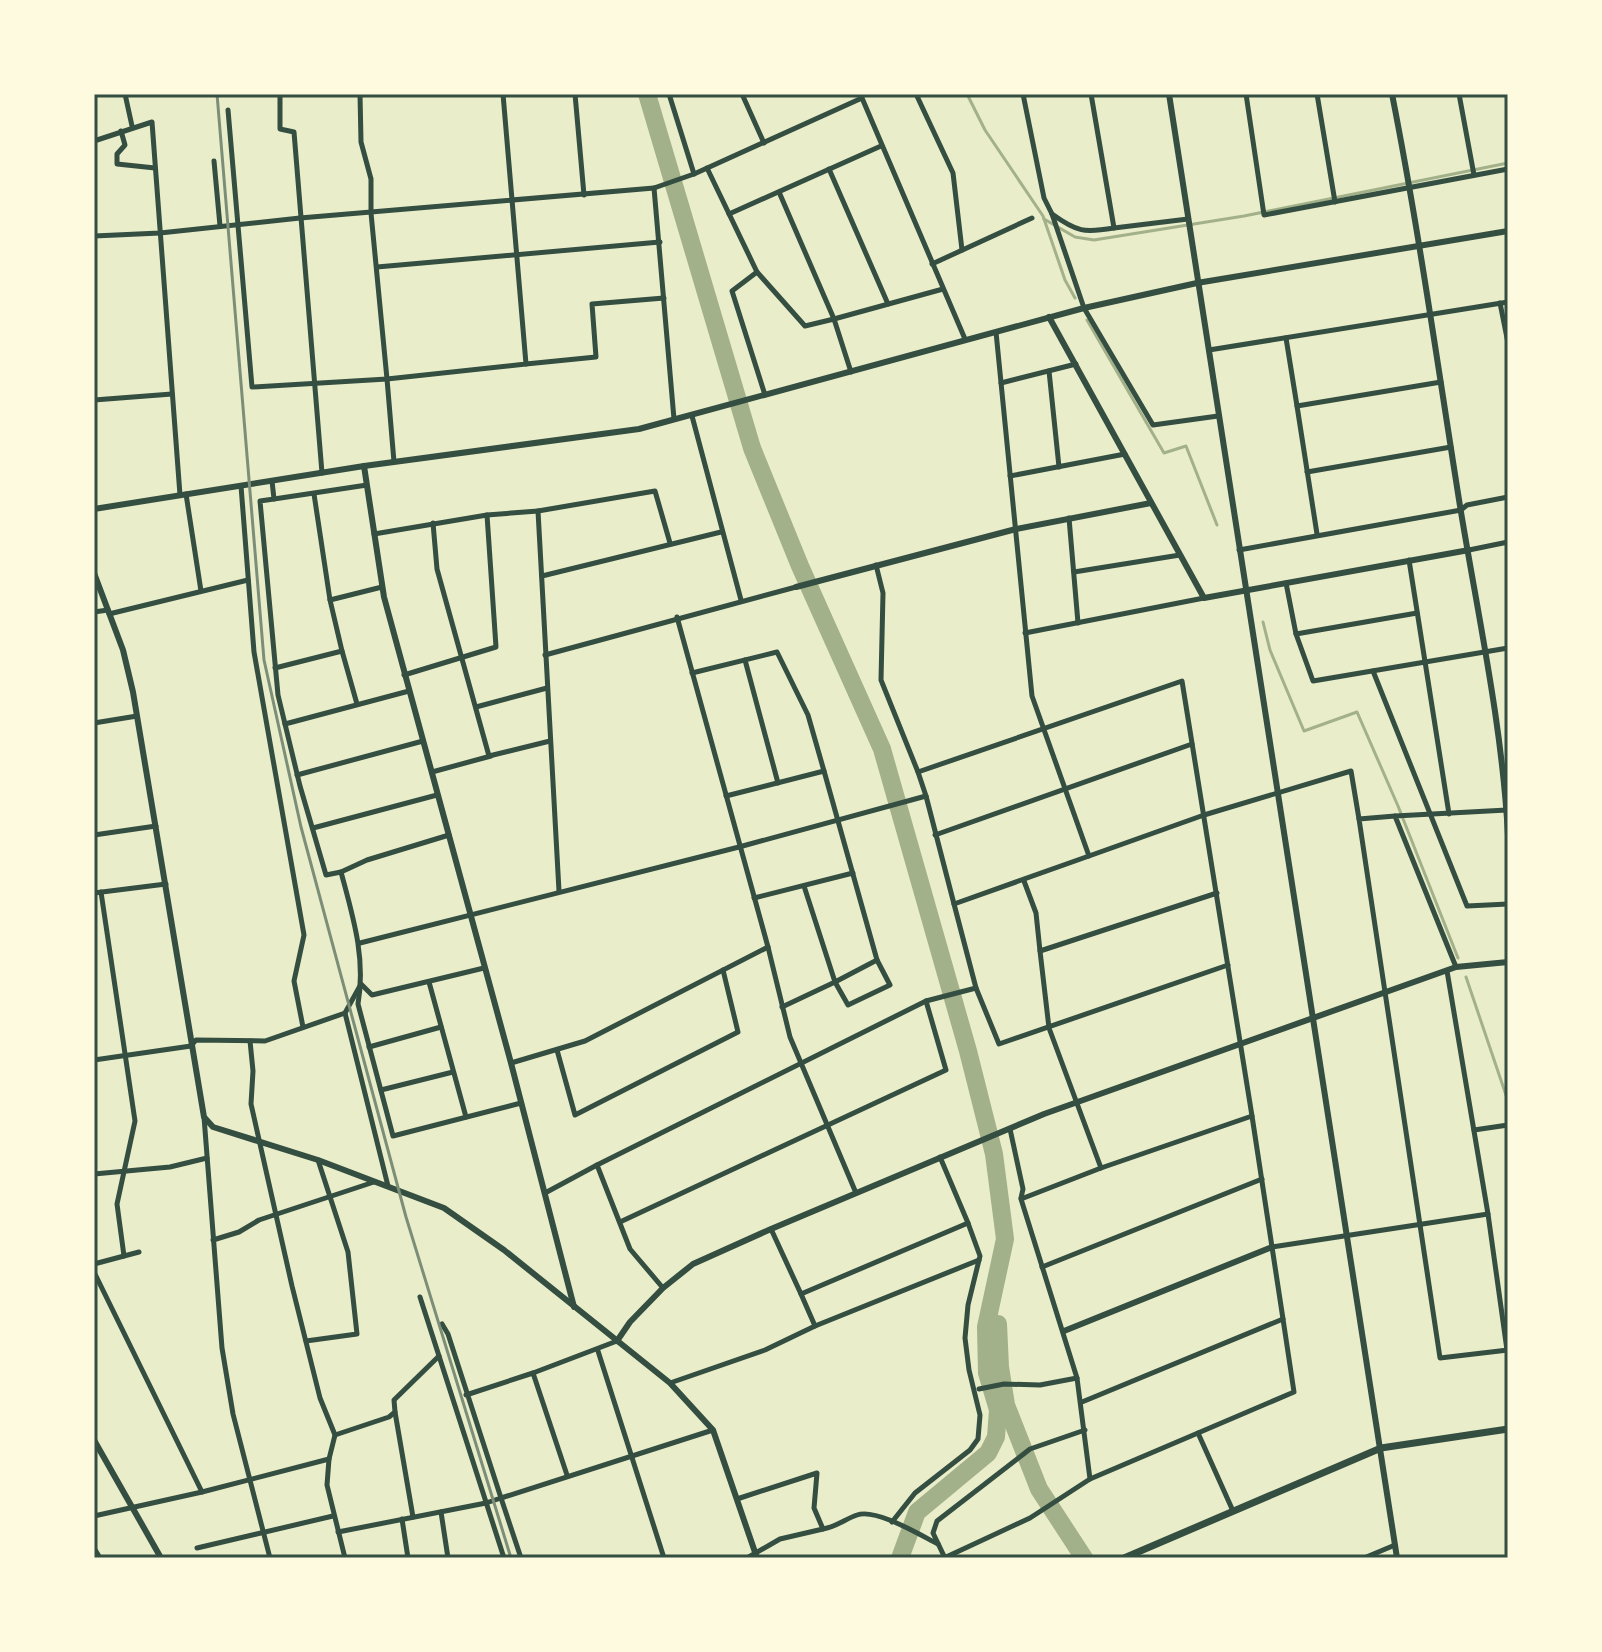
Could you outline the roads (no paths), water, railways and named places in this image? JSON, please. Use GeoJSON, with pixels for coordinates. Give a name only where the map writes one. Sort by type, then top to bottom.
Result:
{"type":"FeatureCollection","features":[{"type":"Feature","properties":{"kind":"main road"},"geometry":{"type":"LineString","coordinates":[[1124,1558],[1136,1556],[1381,1448],[1508,1429]]}},
{"type":"Feature","properties":{"kind":"street"},"geometry":{"type":"LineString","coordinates":[[125,94],[132,126]]}},
{"type":"Feature","properties":{"kind":"street"},"geometry":{"type":"LineString","coordinates":[[280,94],[280,129],[294,132],[322,473]]}},
{"type":"Feature","properties":{"kind":"street"},"geometry":{"type":"LineString","coordinates":[[360,94],[361,142],[371,179],[371,213],[394,462]]}},
{"type":"Feature","properties":{"kind":"street"},"geometry":{"type":"LineString","coordinates":[[503,94],[526,364]]}},
{"type":"Feature","properties":{"kind":"street"},"geometry":{"type":"LineString","coordinates":[[575,94],[584,195]]}},
{"type":"Feature","properties":{"kind":"street"},"geometry":{"type":"LineString","coordinates":[[669,94],[694,174]]}},
{"type":"Feature","properties":{"kind":"street"},"geometry":{"type":"LineString","coordinates":[[742,94],[764,143]]}},
{"type":"Feature","properties":{"kind":"street"},"geometry":{"type":"LineString","coordinates":[[94,236],[160,233],[654,188],[694,174],[871,94]]}},
{"type":"Feature","properties":{"kind":"street"},"geometry":{"type":"LineString","coordinates":[[916,94],[953,173],[962,250]]}},
{"type":"Feature","properties":{"kind":"street"},"geometry":{"type":"LineString","coordinates":[[1023,94],[1044,198],[1082,308],[1153,425],[1218,416]]}},
{"type":"Feature","properties":{"kind":"street"},"geometry":{"type":"LineString","coordinates":[[1091,94],[1114,228]]}},
{"type":"Feature","properties":{"kind":"street"},"geometry":{"type":"LineString","coordinates":[[1169,94],[1397,1558]]}},
{"type":"Feature","properties":{"kind":"street"},"geometry":{"type":"LineString","coordinates":[[1246,94],[1264,215],[1508,169]]}},
{"type":"Feature","properties":{"kind":"street"},"geometry":{"type":"LineString","coordinates":[[1317,94],[1335,202]]}},
{"type":"Feature","properties":{"kind":"street"},"geometry":{"type":"LineString","coordinates":[[1392,94],[1421,245],[1486,652],[1508,835]]}},
{"type":"Feature","properties":{"kind":"street"},"geometry":{"type":"LineString","coordinates":[[1459,94],[1474,175]]}},
{"type":"Feature","properties":{"kind":"street"},"geometry":{"type":"LineString","coordinates":[[862,98],[965,339]]}},
{"type":"Feature","properties":{"kind":"street"},"geometry":{"type":"LineString","coordinates":[[228,110],[252,387],[387,379],[596,357],[592,304],[664,298]]}},
{"type":"Feature","properties":{"kind":"street"},"geometry":{"type":"LineString","coordinates":[[94,141],[132,126],[152,122],[172,394],[183,495],[201,591]]}},
{"type":"Feature","properties":{"kind":"street"},"geometry":{"type":"LineString","coordinates":[[121,131],[125,145],[117,154],[117,164],[155,168]]}},
{"type":"Feature","properties":{"kind":"street"},"geometry":{"type":"LineString","coordinates":[[729,214],[881,146]]}},
{"type":"Feature","properties":{"kind":"street"},"geometry":{"type":"LineString","coordinates":[[214,161],[220,226]]}},
{"type":"Feature","properties":{"kind":"street"},"geometry":{"type":"LineString","coordinates":[[707,168],[757,272],[805,326],[943,289]]}},
{"type":"Feature","properties":{"kind":"street"},"geometry":{"type":"LineString","coordinates":[[829,169],[889,304]]}},
{"type":"Feature","properties":{"kind":"street"},"geometry":{"type":"LineString","coordinates":[[654,188],[674,420]]}},
{"type":"Feature","properties":{"kind":"street"},"geometry":{"type":"LineString","coordinates":[[779,192],[834,319],[852,373]]}},
{"type":"Feature","properties":{"kind":"street"},"geometry":{"type":"LineString","coordinates":[[1052,214],[1068,226],[1085,233],[1188,219]]}},
{"type":"Feature","properties":{"kind":"street"},"geometry":{"type":"LineString","coordinates":[[932,264],[1032,218]]}},
{"type":"Feature","properties":{"kind":"street"},"geometry":{"type":"LineString","coordinates":[[94,509],[364,466],[639,429],[1082,308],[1197,283],[1508,231]]}},
{"type":"Feature","properties":{"kind":"street"},"geometry":{"type":"LineString","coordinates":[[377,267],[660,242]]}},
{"type":"Feature","properties":{"kind":"street"},"geometry":{"type":"LineString","coordinates":[[757,272],[732,291],[763,397]]}},
{"type":"Feature","properties":{"kind":"street"},"geometry":{"type":"LineString","coordinates":[[1207,350],[1508,302]]}},
{"type":"Feature","properties":{"kind":"street"},"geometry":{"type":"LineString","coordinates":[[1500,303],[1508,343]]}},
{"type":"Feature","properties":{"kind":"street"},"geometry":{"type":"LineString","coordinates":[[1049,317],[1204,598]]}},
{"type":"Feature","properties":{"kind":"street"},"geometry":{"type":"LineString","coordinates":[[996,332],[1032,696],[1089,856]]}},
{"type":"Feature","properties":{"kind":"street"},"geometry":{"type":"LineString","coordinates":[[1286,338],[1317,534]]}},
{"type":"Feature","properties":{"kind":"street"},"geometry":{"type":"LineString","coordinates":[[1001,383],[1076,364]]}},
{"type":"Feature","properties":{"kind":"street"},"geometry":{"type":"LineString","coordinates":[[1049,371],[1059,467]]}},
{"type":"Feature","properties":{"kind":"street"},"geometry":{"type":"LineString","coordinates":[[1297,406],[1441,382]]}},
{"type":"Feature","properties":{"kind":"street"},"geometry":{"type":"LineString","coordinates":[[94,400],[172,394]]}},
{"type":"Feature","properties":{"kind":"street"},"geometry":{"type":"LineString","coordinates":[[692,416],[741,600]]}},
{"type":"Feature","properties":{"kind":"street"},"geometry":{"type":"LineString","coordinates":[[1307,472],[1451,447]]}},
{"type":"Feature","properties":{"kind":"street"},"geometry":{"type":"LineString","coordinates":[[1010,476],[1125,454]]}},
{"type":"Feature","properties":{"kind":"street"},"geometry":{"type":"LineString","coordinates":[[364,466],[382,587],[574,1307]]}},
{"type":"Feature","properties":{"kind":"street"},"geometry":{"type":"LineString","coordinates":[[272,481],[274,499]]}},
{"type":"Feature","properties":{"kind":"street"},"geometry":{"type":"LineString","coordinates":[[367,485],[260,501],[275,668],[285,724],[326,875],[449,835]]}},
{"type":"Feature","properties":{"kind":"street"},"geometry":{"type":"LineString","coordinates":[[241,486],[254,652],[304,935],[294,981],[303,1027]]}},
{"type":"Feature","properties":{"kind":"street"},"geometry":{"type":"LineString","coordinates":[[374,534],[655,491],[670,543]]}},
{"type":"Feature","properties":{"kind":"street"},"geometry":{"type":"LineString","coordinates":[[314,494],[330,600],[357,705]]}},
{"type":"Feature","properties":{"kind":"street"},"geometry":{"type":"LineString","coordinates":[[1239,550],[1461,510],[1467,505],[1508,497]]}},
{"type":"Feature","properties":{"kind":"street"},"geometry":{"type":"LineString","coordinates":[[545,655],[677,617],[1016,529],[1151,503]]}},
{"type":"Feature","properties":{"kind":"street"},"geometry":{"type":"LineString","coordinates":[[538,511],[559,891]]}},
{"type":"Feature","properties":{"kind":"street"},"geometry":{"type":"LineString","coordinates":[[404,675],[496,647],[487,515]]}},
{"type":"Feature","properties":{"kind":"street"},"geometry":{"type":"LineString","coordinates":[[1069,518],[1078,623]]}},
{"type":"Feature","properties":{"kind":"street"},"geometry":{"type":"LineString","coordinates":[[433,523],[437,569],[489,756],[492,755]]}},
{"type":"Feature","properties":{"kind":"street"},"geometry":{"type":"LineString","coordinates":[[542,576],[721,532]]}},
{"type":"Feature","properties":{"kind":"street"},"geometry":{"type":"LineString","coordinates":[[1025,633],[1508,542]]}},
{"type":"Feature","properties":{"kind":"street"},"geometry":{"type":"LineString","coordinates":[[1074,572],[1180,555]]}},
{"type":"Feature","properties":{"kind":"street"},"geometry":{"type":"LineString","coordinates":[[1409,560],[1449,814]]}},
{"type":"Feature","properties":{"kind":"street"},"geometry":{"type":"LineString","coordinates":[[876,565],[883,593],[881,680],[918,772],[954,904],[973,989],[999,1044],[1228,965]]}},
{"type":"Feature","properties":{"kind":"street"},"geometry":{"type":"LineString","coordinates":[[94,573],[123,650],[157,826],[204,1117],[224,1361],[233,1414],[270,1558]]}},
{"type":"Feature","properties":{"kind":"street"},"geometry":{"type":"LineString","coordinates":[[94,612],[109,612],[248,580]]}},
{"type":"Feature","properties":{"kind":"street"},"geometry":{"type":"LineString","coordinates":[[1286,583],[1296,634],[1313,681],[1508,648]]}},
{"type":"Feature","properties":{"kind":"street"},"geometry":{"type":"LineString","coordinates":[[330,600],[382,587]]}},
{"type":"Feature","properties":{"kind":"street"},"geometry":{"type":"LineString","coordinates":[[1296,634],[1417,613]]}},
{"type":"Feature","properties":{"kind":"street"},"geometry":{"type":"LineString","coordinates":[[677,617],[799,1064],[856,1193]]}},
{"type":"Feature","properties":{"kind":"street"},"geometry":{"type":"LineString","coordinates":[[275,668],[342,651]]}},
{"type":"Feature","properties":{"kind":"street"},"geometry":{"type":"LineString","coordinates":[[692,673],[777,652],[808,715],[877,960],[890,985],[848,1005],[835,982],[804,886]]}},
{"type":"Feature","properties":{"kind":"street"},"geometry":{"type":"LineString","coordinates":[[745,660],[778,783]]}},
{"type":"Feature","properties":{"kind":"street"},"geometry":{"type":"LineString","coordinates":[[1373,671],[1467,906],[1508,904]]}},
{"type":"Feature","properties":{"kind":"street"},"geometry":{"type":"LineString","coordinates":[[918,772],[1182,681],[1294,1392],[1090,1479],[1042,1512],[944,1557],[933,1533],[937,1521],[1018,1458],[1036,1447],[1085,1430]]}},
{"type":"Feature","properties":{"kind":"street"},"geometry":{"type":"LineString","coordinates":[[476,707],[547,688]]}},
{"type":"Feature","properties":{"kind":"street"},"geometry":{"type":"LineString","coordinates":[[285,724],[409,691]]}},
{"type":"Feature","properties":{"kind":"street"},"geometry":{"type":"LineString","coordinates":[[94,723],[137,716]]}},
{"type":"Feature","properties":{"kind":"street"},"geometry":{"type":"LineString","coordinates":[[297,775],[423,741]]}},
{"type":"Feature","properties":{"kind":"street"},"geometry":{"type":"LineString","coordinates":[[431,772],[550,741]]}},
{"type":"Feature","properties":{"kind":"street"},"geometry":{"type":"LineString","coordinates":[[935,835],[1192,744]]}},
{"type":"Feature","properties":{"kind":"street"},"geometry":{"type":"LineString","coordinates":[[726,796],[824,771]]}},
{"type":"Feature","properties":{"kind":"street"},"geometry":{"type":"LineString","coordinates":[[954,904],[1204,815],[1351,771],[1440,1358],[1508,1350],[1447,971]]}},
{"type":"Feature","properties":{"kind":"street"},"geometry":{"type":"LineString","coordinates":[[313,828],[437,795]]}},
{"type":"Feature","properties":{"kind":"street"},"geometry":{"type":"LineString","coordinates":[[360,943],[923,797]]}},
{"type":"Feature","properties":{"kind":"street"},"geometry":{"type":"LineString","coordinates":[[1359,819],[1507,810]]}},
{"type":"Feature","properties":{"kind":"street"},"geometry":{"type":"LineString","coordinates":[[1399,816],[1456,967]]}},
{"type":"Feature","properties":{"kind":"street"},"geometry":{"type":"LineString","coordinates":[[94,835],[157,826]]}},
{"type":"Feature","properties":{"kind":"street"},"geometry":{"type":"LineString","coordinates":[[341,872],[360,943],[358,1004],[393,1136],[521,1103]]}},
{"type":"Feature","properties":{"kind":"street"},"geometry":{"type":"LineString","coordinates":[[754,898],[853,873]]}},
{"type":"Feature","properties":{"kind":"street"},"geometry":{"type":"LineString","coordinates":[[1024,881],[1036,913],[1049,1028],[1101,1168]]}},
{"type":"Feature","properties":{"kind":"street"},"geometry":{"type":"LineString","coordinates":[[124,1256],[117,1204],[135,1121],[98,892],[166,884]]}},
{"type":"Feature","properties":{"kind":"street"},"geometry":{"type":"LineString","coordinates":[[1040,951],[1217,893]]}},
{"type":"Feature","properties":{"kind":"street"},"geometry":{"type":"LineString","coordinates":[[511,1063],[585,1041],[768,947]]}},
{"type":"Feature","properties":{"kind":"street"},"geometry":{"type":"LineString","coordinates":[[782,1007],[877,960]]}},
{"type":"Feature","properties":{"kind":"street"},"geometry":{"type":"LineString","coordinates":[[466,1395],[598,1351],[617,1341],[630,1322],[663,1288],[693,1264],[940,1157],[1076,1102],[1456,967],[1508,962]]}},
{"type":"Feature","properties":{"kind":"street"},"geometry":{"type":"LineString","coordinates":[[361,984],[372,995],[484,968]]}},
{"type":"Feature","properties":{"kind":"street"},"geometry":{"type":"LineString","coordinates":[[557,1050],[575,1115],[738,1032],[723,970]]}},
{"type":"Feature","properties":{"kind":"street"},"geometry":{"type":"LineString","coordinates":[[429,982],[466,1117]]}},
{"type":"Feature","properties":{"kind":"street"},"geometry":{"type":"LineString","coordinates":[[94,1060],[191,1046],[196,1040],[265,1041],[345,1013],[361,984]]}},
{"type":"Feature","properties":{"kind":"street"},"geometry":{"type":"LineString","coordinates":[[545,1193],[929,1000],[973,989]]}},
{"type":"Feature","properties":{"kind":"street"},"geometry":{"type":"LineString","coordinates":[[620,1222],[946,1070],[929,1000]]}},
{"type":"Feature","properties":{"kind":"street"},"geometry":{"type":"LineString","coordinates":[[345,1013],[388,1188]]}},
{"type":"Feature","properties":{"kind":"street"},"geometry":{"type":"LineString","coordinates":[[369,1047],[441,1027]]}},
{"type":"Feature","properties":{"kind":"street"},"geometry":{"type":"LineString","coordinates":[[250,1041],[253,1071],[251,1104],[320,1398],[335,1435],[327,1485],[345,1558]]}},
{"type":"Feature","properties":{"kind":"street"},"geometry":{"type":"LineString","coordinates":[[381,1090],[453,1072]]}},
{"type":"Feature","properties":{"kind":"street"},"geometry":{"type":"LineString","coordinates":[[1021,1199],[1252,1116]]}},
{"type":"Feature","properties":{"kind":"street"},"geometry":{"type":"LineString","coordinates":[[204,1117],[213,1127],[318,1160],[444,1208],[504,1250],[670,1383],[713,1430],[756,1556]]}},
{"type":"Feature","properties":{"kind":"street"},"geometry":{"type":"LineString","coordinates":[[1474,1130],[1508,1125]]}},
{"type":"Feature","properties":{"kind":"street"},"geometry":{"type":"LineString","coordinates":[[1009,1129],[1023,1189],[1021,1199],[1077,1378],[1090,1479]]}},
{"type":"Feature","properties":{"kind":"street"},"geometry":{"type":"LineString","coordinates":[[892,1522],[915,1493],[970,1450],[978,1439],[980,1415],[965,1338],[968,1305],[980,1256],[940,1157]]}},
{"type":"Feature","properties":{"kind":"street"},"geometry":{"type":"LineString","coordinates":[[94,1174],[170,1167],[207,1158]]}},
{"type":"Feature","properties":{"kind":"street"},"geometry":{"type":"LineString","coordinates":[[306,1341],[357,1334],[348,1252],[318,1160]]}},
{"type":"Feature","properties":{"kind":"street"},"geometry":{"type":"LineString","coordinates":[[597,1165],[630,1249],[663,1288]]}},
{"type":"Feature","properties":{"kind":"street"},"geometry":{"type":"LineString","coordinates":[[1042,1267],[1262,1179]]}},
{"type":"Feature","properties":{"kind":"street"},"geometry":{"type":"LineString","coordinates":[[213,1240],[239,1232],[259,1220],[374,1182]]}},
{"type":"Feature","properties":{"kind":"street"},"geometry":{"type":"LineString","coordinates":[[1064,1331],[1272,1247],[1488,1214]]}},
{"type":"Feature","properties":{"kind":"street"},"geometry":{"type":"LineString","coordinates":[[801,1294],[968,1223]]}},
{"type":"Feature","properties":{"kind":"street"},"geometry":{"type":"LineString","coordinates":[[771,1229],[815,1326]]}},
{"type":"Feature","properties":{"kind":"street"},"geometry":{"type":"LineString","coordinates":[[94,1264],[139,1252]]}},
{"type":"Feature","properties":{"kind":"street"},"geometry":{"type":"LineString","coordinates":[[670,1383],[765,1350],[815,1326],[979,1260]]}},
{"type":"Feature","properties":{"kind":"street"},"geometry":{"type":"LineString","coordinates":[[94,1272],[202,1492]]}},
{"type":"Feature","properties":{"kind":"street"},"geometry":{"type":"LineString","coordinates":[[420,1297],[504,1558]]}},
{"type":"Feature","properties":{"kind":"street"},"geometry":{"type":"LineString","coordinates":[[1082,1402],[1283,1319]]}},
{"type":"Feature","properties":{"kind":"street"},"geometry":{"type":"LineString","coordinates":[[442,1324],[448,1334],[521,1558]]}},
{"type":"Feature","properties":{"kind":"street"},"geometry":{"type":"LineString","coordinates":[[598,1351],[664,1558]]}},
{"type":"Feature","properties":{"kind":"street"},"geometry":{"type":"LineString","coordinates":[[413,1517],[394,1400],[439,1356]]}},
{"type":"Feature","properties":{"kind":"street"},"geometry":{"type":"LineString","coordinates":[[533,1373],[567,1475]]}},
{"type":"Feature","properties":{"kind":"street"},"geometry":{"type":"LineString","coordinates":[[979,1389],[1015,1384],[1040,1385],[1077,1378]]}},
{"type":"Feature","properties":{"kind":"street"},"geometry":{"type":"LineString","coordinates":[[335,1435],[389,1417],[395,1412]]}},
{"type":"Feature","properties":{"kind":"street"},"geometry":{"type":"LineString","coordinates":[[338,1532],[486,1503],[713,1430]]}},
{"type":"Feature","properties":{"kind":"street"},"geometry":{"type":"LineString","coordinates":[[1198,1433],[1233,1511]]}},
{"type":"Feature","properties":{"kind":"street"},"geometry":{"type":"LineString","coordinates":[[94,1440],[161,1558]]}},
{"type":"Feature","properties":{"kind":"street"},"geometry":{"type":"LineString","coordinates":[[94,1516],[329,1459]]}},
{"type":"Feature","properties":{"kind":"street"},"geometry":{"type":"LineString","coordinates":[[737,1499],[817,1473],[814,1508],[823,1529]]}},
{"type":"Feature","properties":{"kind":"street"},"geometry":{"type":"LineString","coordinates":[[441,1512],[448,1558]]}},
{"type":"Feature","properties":{"kind":"street"},"geometry":{"type":"LineString","coordinates":[[747,1558],[756,1556],[780,1539],[834,1527],[860,1513],[875,1514],[938,1544]]}},
{"type":"Feature","properties":{"kind":"street"},"geometry":{"type":"LineString","coordinates":[[197,1548],[333,1516]]}},
{"type":"Feature","properties":{"kind":"street"},"geometry":{"type":"LineString","coordinates":[[402,1519],[408,1558]]}},
{"type":"Feature","properties":{"kind":"street"},"geometry":{"type":"LineString","coordinates":[[1364,1558],[1395,1545]]}},
{"type":"Feature","properties":{"kind":"street"},"geometry":{"type":"LineString","coordinates":[[94,1548],[100,1558]]}},
{"type":"Feature","properties":{"kind":"waterway"},"geometry":{"type":"LineString","coordinates":[[647,94],[752,448],[800,566],[882,749],[994,1154],[1005,1239],[986,1327],[987,1373],[998,1410],[996,1437],[988,1453],[917,1512],[900,1558]]}},
{"type":"Feature","properties":{"kind":"waterway"},"geometry":{"type":"LineString","coordinates":[[967,94],[985,130],[1043,216],[1065,280],[1075,298]]}},
{"type":"Feature","properties":{"kind":"waterway"},"geometry":{"type":"LineString","coordinates":[[1044,219],[1075,237],[1094,240],[1244,216],[1508,163]]}},
{"type":"Feature","properties":{"kind":"waterway"},"geometry":{"type":"LineString","coordinates":[[1087,320],[1164,453],[1186,446],[1217,525]]}},
{"type":"Feature","properties":{"kind":"waterway"},"geometry":{"type":"LineString","coordinates":[[1263,622],[1270,650],[1304,731],[1357,712],[1458,958]]}},
{"type":"Feature","properties":{"kind":"waterway"},"geometry":{"type":"LineString","coordinates":[[1466,977],[1508,1101]]}},
{"type":"Feature","properties":{"kind":"waterway"},"geometry":{"type":"LineString","coordinates":[[998,1324],[1006,1405],[1039,1489],[1084,1558]]}},
{"type":"Feature","properties":{"kind":"waterway"},"geometry":{"type":"LineString","coordinates":[[1492,1558],[1508,1557]]}},
{"type":"Feature","properties":{"kind":"railway"},"geometry":{"type":"LineString","coordinates":[[217,94],[264,660],[301,827],[406,1217],[511,1558]]}}]}
